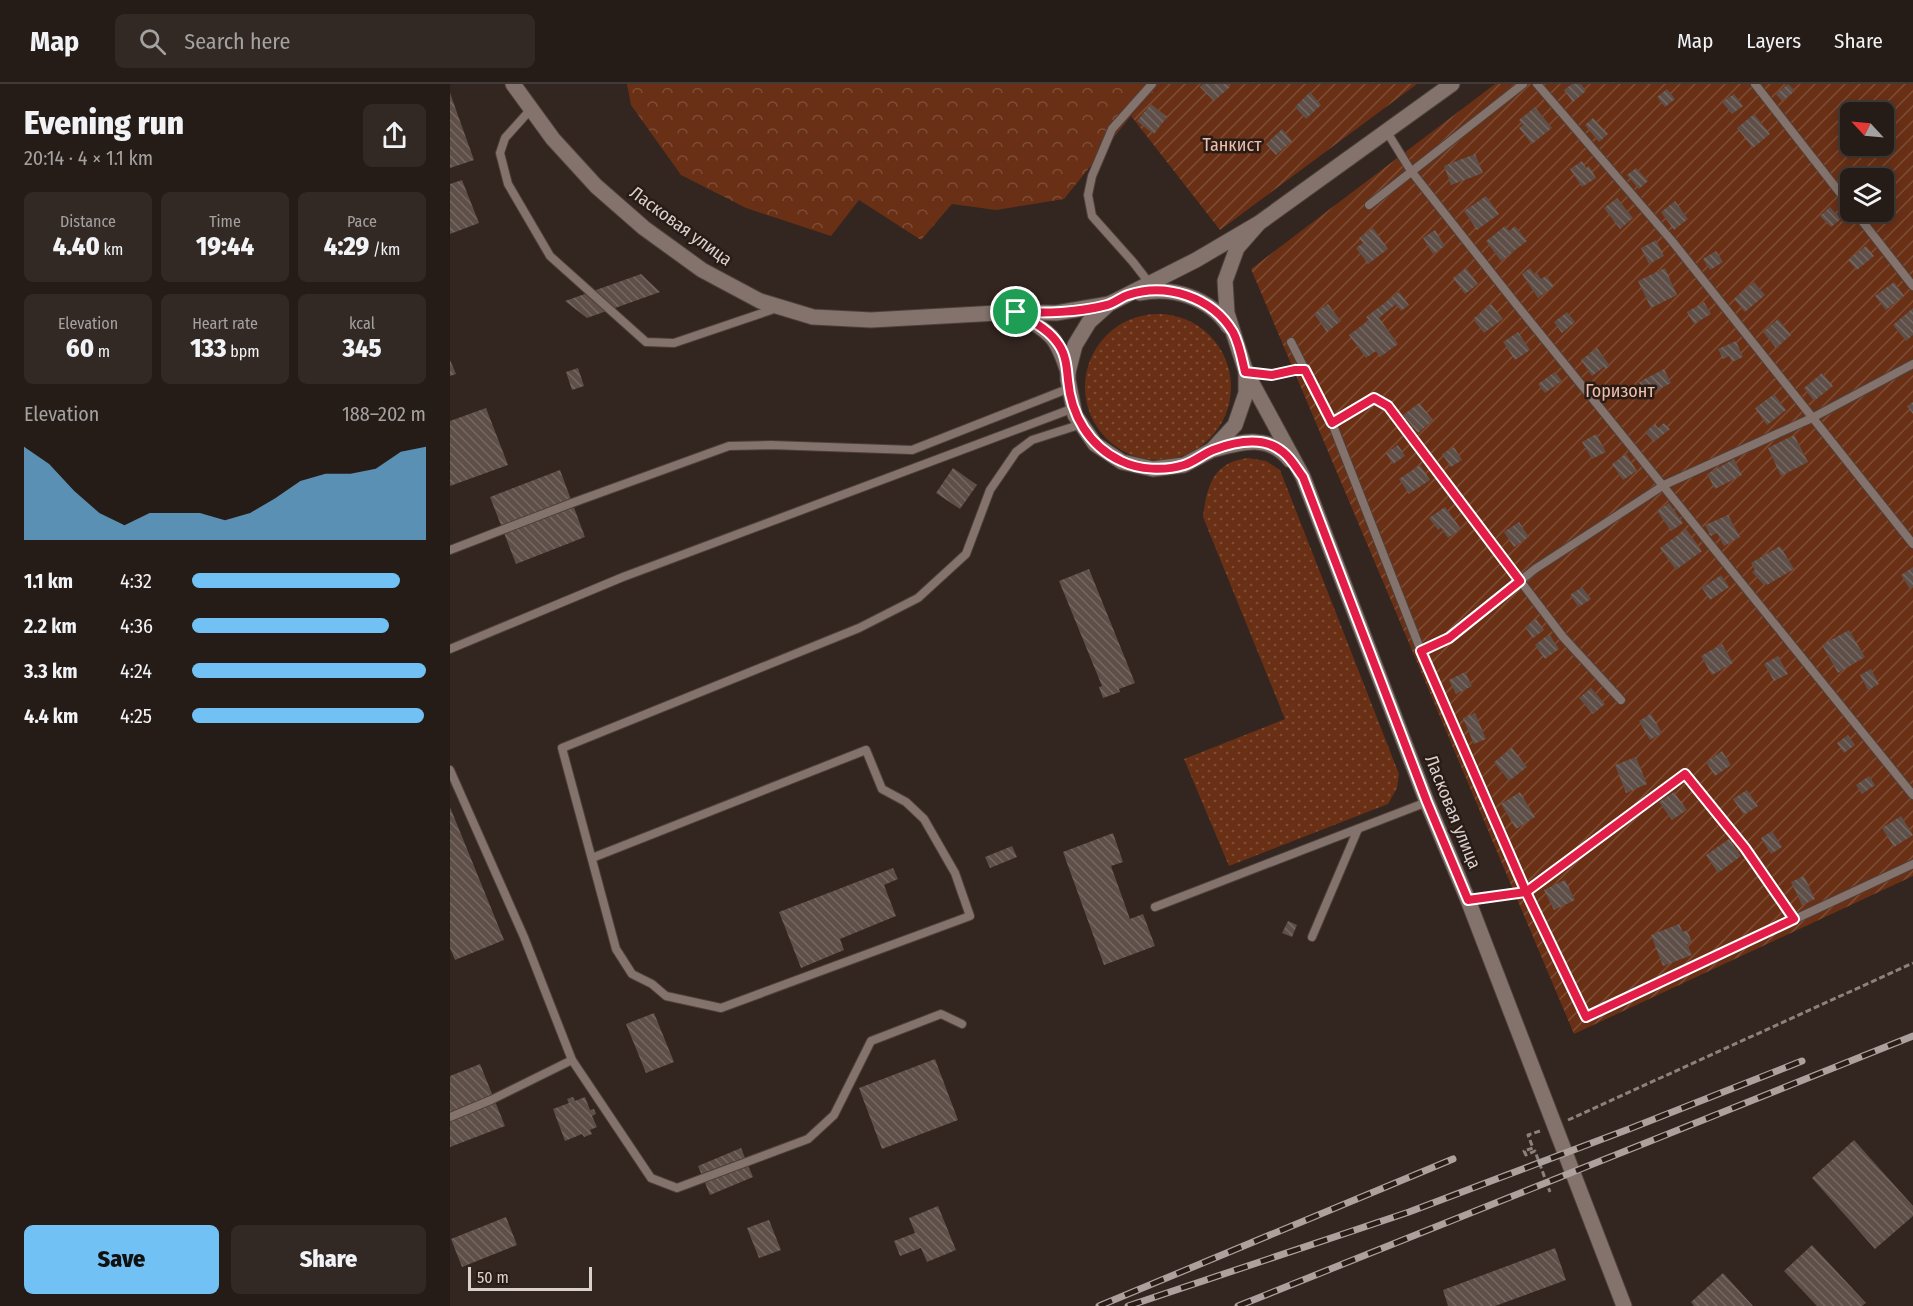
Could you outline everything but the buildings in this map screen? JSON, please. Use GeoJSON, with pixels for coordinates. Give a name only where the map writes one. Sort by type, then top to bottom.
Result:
{"type":"FeatureCollection","features":[{"type":"Feature","properties":{"kind":"street","name":"Ласковая улица"},"geometry":{"type":"LineString","coordinates":[[513,84],[553,139],[596,186],[644,228],[702,270],[760,301],[813,317],[871,320],[1016,312],[1056,313],[1109,304]]}},
{"type":"Feature","properties":{"kind":"street"},"geometry":{"type":"LineString","coordinates":[[1068,372],[1075,345],[1089,322],[1109,304],[1196,260],[1259,224],[1452,84]]}},
{"type":"Feature","properties":{"kind":"street"},"geometry":{"type":"LineString","coordinates":[[1212,450],[1235,425],[1246,393],[1245,372],[1227,313],[1225,281],[1237,248],[1259,224]]}},
{"type":"Feature","properties":{"kind":"street"},"geometry":{"type":"LineString","coordinates":[[1128,295],[1154,290],[1181,293],[1205,303],[1225,321],[1234,335]]}},
{"type":"Feature","properties":{"kind":"street"},"geometry":{"type":"LineString","coordinates":[[1016,312],[1045,329],[1060,346],[1068,372],[1075,415],[1095,444],[1122,462],[1152,469],[1184,465],[1212,450],[1245,441],[1267,443],[1282,451],[1303,477]]}},
{"type":"Feature","properties":{"kind":"street","name":"Ласковая улица"},"geometry":{"type":"LineString","coordinates":[[1245,372],[1303,477],[1624,1306]]}},
{"type":"Feature","properties":{"kind":"lane"},"geometry":{"type":"LineString","coordinates":[[1150,284],[1092,216],[1088,195],[1092,176],[1112,129],[1152,84]]}},
{"type":"Feature","properties":{"kind":"lane"},"geometry":{"type":"LineString","coordinates":[[1369,205],[1523,84]]}},
{"type":"Feature","properties":{"kind":"lane"},"geometry":{"type":"LineString","coordinates":[[1537,84],[1672,241],[1913,544]]}},
{"type":"Feature","properties":{"kind":"lane"},"geometry":{"type":"LineString","coordinates":[[1755,84],[1840,193]]}},
{"type":"Feature","properties":{"kind":"lane"},"geometry":{"type":"LineString","coordinates":[[531,109],[506,138],[500,153],[508,184],[550,256],[646,342],[674,343],[780,307]]}},
{"type":"Feature","properties":{"kind":"lane"},"geometry":{"type":"LineString","coordinates":[[1387,132],[1411,171],[1913,795]]}},
{"type":"Feature","properties":{"kind":"lane"},"geometry":{"type":"LineString","coordinates":[[1862,222],[1913,286]]}},
{"type":"Feature","properties":{"kind":"lane"},"geometry":{"type":"LineString","coordinates":[[1291,342],[1332,423],[1421,651],[1526,892],[1586,1017],[1913,864]]}},
{"type":"Feature","properties":{"kind":"lane"},"geometry":{"type":"LineString","coordinates":[[1421,651],[1449,638],[1535,569],[1664,485],[1812,418],[1913,364]]}},
{"type":"Feature","properties":{"kind":"lane"},"geometry":{"type":"LineString","coordinates":[[1245,372],[1272,375],[1305,370]]}},
{"type":"Feature","properties":{"kind":"lane"},"geometry":{"type":"LineString","coordinates":[[450,550],[572,503],[729,447],[771,445],[912,450],[1070,388]]}},
{"type":"Feature","properties":{"kind":"lane"},"geometry":{"type":"LineString","coordinates":[[1332,423],[1374,398],[1388,406],[1563,637],[1621,700]]}},
{"type":"Feature","properties":{"kind":"lane"},"geometry":{"type":"LineString","coordinates":[[450,649],[623,577],[1074,408]]}},
{"type":"Feature","properties":{"kind":"lane"},"geometry":{"type":"LineString","coordinates":[[591,858],[866,750],[882,789],[906,802],[924,819],[955,873],[970,916],[721,1008],[666,996],[652,984],[632,974],[616,949],[591,858],[562,748],[859,628],[918,598],[966,554],[990,490],[1016,452],[1032,440],[1082,424]]}},
{"type":"Feature","properties":{"kind":"lane"},"geometry":{"type":"LineString","coordinates":[[450,770],[524,937],[572,1060],[651,1178],[677,1188],[808,1139],[834,1115],[871,1041],[941,1014],[962,1024]]}},
{"type":"Feature","properties":{"kind":"lane"},"geometry":{"type":"LineString","coordinates":[[1468,900],[1526,892],[1685,774],[1745,848],[1794,919]]}},
{"type":"Feature","properties":{"kind":"lane"},"geometry":{"type":"LineString","coordinates":[[1155,907],[1427,802]]}},
{"type":"Feature","properties":{"kind":"lane"},"geometry":{"type":"LineString","coordinates":[[1312,937],[1358,829]]}},
{"type":"Feature","properties":{"kind":"lane"},"geometry":{"type":"LineString","coordinates":[[450,1117],[491,1100],[572,1060]]}},
{"type":"Feature","properties":{"kind":"path"},"geometry":{"type":"LineString","coordinates":[[1550,1192],[1535,1151],[1526,1155],[1524,1151],[1533,1148],[1528,1135],[1554,1126],[1913,963]]}},
{"type":"Feature","properties":{"kind":"green space"},"geometry":{"type":"Polygon","coordinates":[[[627,84],[1162,84],[1131,116],[1064,199],[996,210],[952,204],[921,240],[859,200],[831,236],[746,208],[681,175],[631,105],[627,84]]]}},
{"type":"Feature","properties":{"kind":"green space","name":"Танкист"},"geometry":{"type":"Polygon","coordinates":[[[1162,84],[1417,84],[1220,230],[1131,116],[1162,84]]]}},
{"type":"Feature","properties":{"kind":"green space","name":"Горизонт"},"geometry":{"type":"Polygon","coordinates":[[[1495,84],[1913,84],[1913,876],[1574,1034],[1251,269],[1495,84]]]}},
{"type":"Feature","properties":{"kind":"green space"},"geometry":{"type":"Polygon","coordinates":[[[1158,314],[1186,319],[1210,335],[1226,359],[1231,387],[1226,415],[1210,439],[1186,455],[1158,460],[1130,455],[1106,439],[1090,415],[1085,387],[1090,359],[1106,335],[1130,319],[1158,314]]]}},
{"type":"Feature","properties":{"kind":"green space"},"geometry":{"type":"Polygon","coordinates":[[[1248,458],[1266,461],[1280,470],[1399,774],[1397,788],[1388,804],[1229,866],[1184,759],[1285,719],[1203,517],[1210,486],[1219,470],[1236,460],[1248,458]]]}},
{"type":"Feature","properties":{"kind":"railway"},"geometry":{"type":"LineString","coordinates":[[1238,1306],[1913,1036]]}},
{"type":"Feature","properties":{"kind":"railway"},"geometry":{"type":"LineString","coordinates":[[1128,1306],[1409,1212],[1802,1061]]}},
{"type":"Feature","properties":{"kind":"railway"},"geometry":{"type":"LineString","coordinates":[[1099,1306],[1453,1159]]}},
{"type":"Feature","properties":{"kind":"route"},"geometry":{"type":"LineString","coordinates":[[1016,312],[1045,329],[1060,346],[1068,372],[1075,415],[1095,444],[1122,462],[1152,469],[1184,465],[1212,450],[1245,441],[1267,443],[1282,451],[1303,477],[1427,802],[1468,900],[1526,892],[1685,774],[1745,848],[1794,919],[1586,1017],[1526,892],[1421,651],[1449,638],[1520,581],[1388,406],[1374,398],[1332,423],[1305,370],[1272,375],[1245,372],[1234,335],[1225,321],[1205,303],[1181,293],[1154,290],[1128,295],[1109,304],[1056,313],[1016,312]]}}]}
